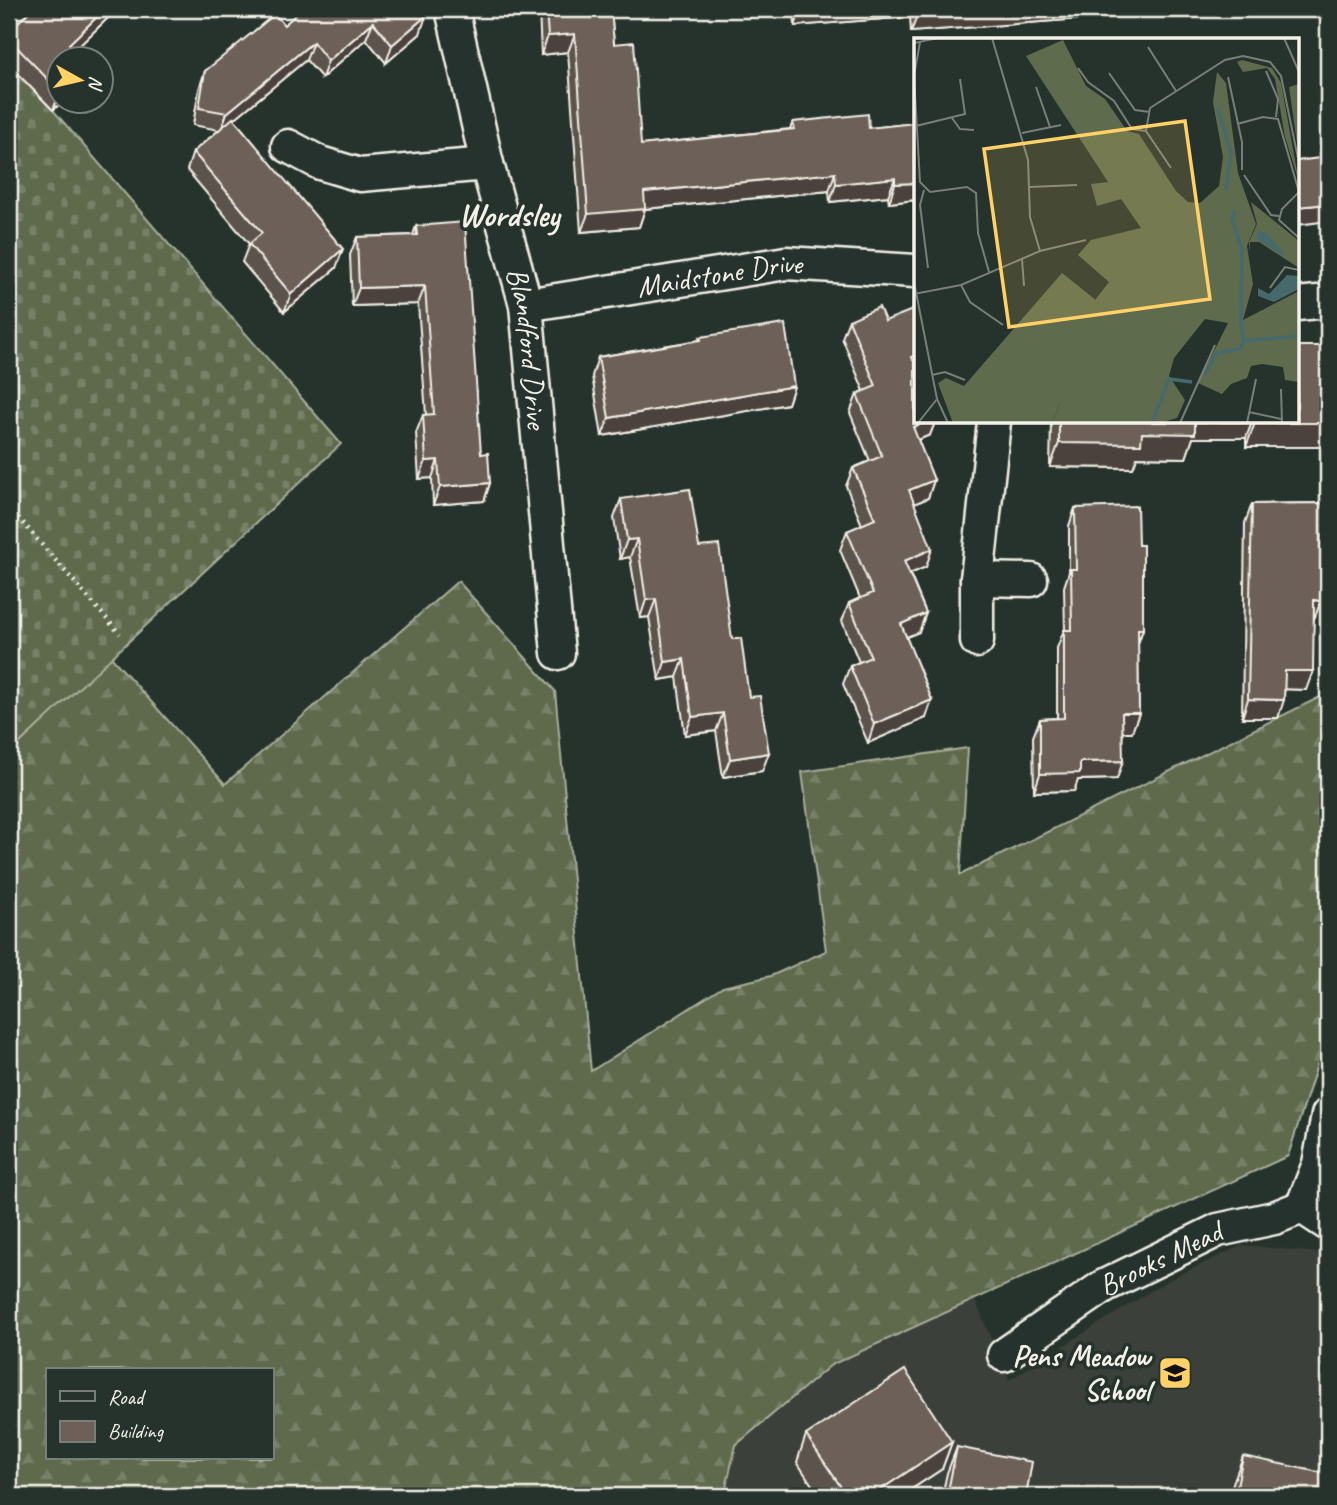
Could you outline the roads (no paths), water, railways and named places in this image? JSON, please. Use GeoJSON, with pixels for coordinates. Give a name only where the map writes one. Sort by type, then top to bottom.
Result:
{"type":"FeatureCollection","features":[{"type":"Feature","properties":{"kind":"street","name":"Blandford Drive"},"geometry":{"type":"LineString","coordinates":[[452,9],[487,164],[526,305],[558,653]]}},
{"type":"Feature","properties":{"kind":"street"},"geometry":{"type":"LineString","coordinates":[[288,146],[360,188],[487,164]]}},
{"type":"Feature","properties":{"kind":"street","name":"Maidstone Drive"},"geometry":{"type":"LineString","coordinates":[[526,305],[786,263],[914,271]]}},
{"type":"Feature","properties":{"kind":"street"},"geometry":{"type":"LineString","coordinates":[[1298,304],[1328,301]]}},
{"type":"Feature","properties":{"kind":"street"},"geometry":{"type":"LineString","coordinates":[[977,641],[977,579],[994,424]]}},
{"type":"Feature","properties":{"kind":"street"},"geometry":{"type":"LineString","coordinates":[[977,579],[1031,580]]}},
{"type":"Feature","properties":{"kind":"street"},"geometry":{"type":"LineString","coordinates":[[1315,1215],[1319,1164],[1328,1115]]}},
{"type":"Feature","properties":{"kind":"street","name":"Brooks Mead"},"geometry":{"type":"LineString","coordinates":[[1004,1355],[1104,1286],[1218,1230],[1274,1218],[1315,1215]]}},
{"type":"Feature","properties":{"kind":"place","name":"Pens Meadow School"},"geometry":{"type":"Point","coordinates":[1175,1373]}},
{"type":"Feature","properties":{"kind":"district","name":"Wordsley"},"geometry":{"type":"Point","coordinates":[509,215]}}]}
